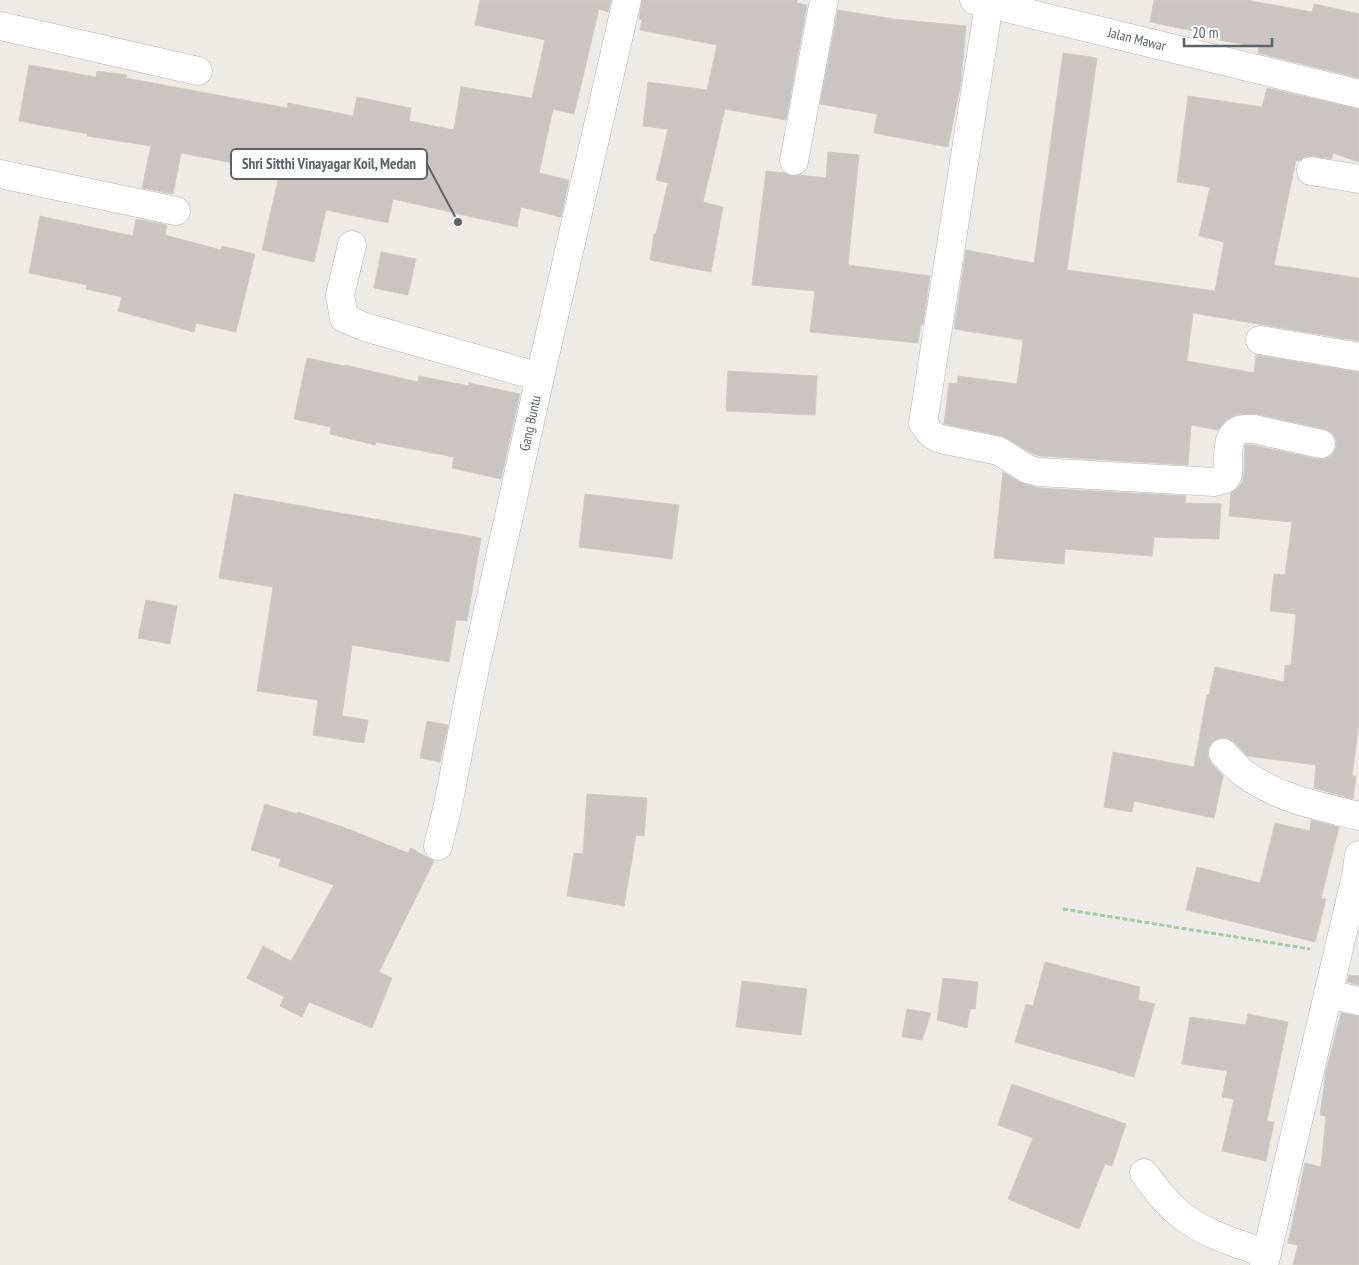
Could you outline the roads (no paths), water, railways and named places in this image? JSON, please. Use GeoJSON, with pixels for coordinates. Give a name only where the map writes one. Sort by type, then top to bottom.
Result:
{"type":"FeatureCollection","features":[{"type":"Feature","properties":{"kind":"street","name":"Gang Buntu"},"geometry":{"type":"LineString","coordinates":[[438,846],[472,682],[626,0]]}},
{"type":"Feature","properties":{"kind":"street"},"geometry":{"type":"LineString","coordinates":[[794,161],[824,0]]}},
{"type":"Feature","properties":{"kind":"street"},"geometry":{"type":"LineString","coordinates":[[982,2],[923,423],[927,430],[941,439],[999,451],[1027,468],[1039,472],[1214,482],[1225,479],[1228,474],[1230,439],[1236,431],[1244,428],[1321,444]]}},
{"type":"Feature","properties":{"kind":"street","name":"Jalan Mawar"},"geometry":{"type":"LineString","coordinates":[[982,2],[1072,11],[1359,94]]}},
{"type":"Feature","properties":{"kind":"street"},"geometry":{"type":"LineString","coordinates":[[0,26],[198,71]]}},
{"type":"Feature","properties":{"kind":"street"},"geometry":{"type":"LineString","coordinates":[[1311,171],[1359,179]]}},
{"type":"Feature","properties":{"kind":"street"},"geometry":{"type":"LineString","coordinates":[[0,174],[176,212]]}},
{"type":"Feature","properties":{"kind":"street"},"geometry":{"type":"LineString","coordinates":[[352,245],[340,295],[344,318],[365,327],[540,377]]}},
{"type":"Feature","properties":{"kind":"street"},"geometry":{"type":"LineString","coordinates":[[1260,340],[1359,357]]}},
{"type":"Feature","properties":{"kind":"street"},"geometry":{"type":"LineString","coordinates":[[1222,753],[1241,771],[1261,784],[1301,802],[1359,816]]}},
{"type":"Feature","properties":{"kind":"street"},"geometry":{"type":"LineString","coordinates":[[1144,1173],[1163,1199],[1185,1218],[1266,1260],[1358,869]]}},
{"type":"Feature","properties":{"kind":"street"},"geometry":{"type":"LineString","coordinates":[[1328,994],[1359,1001]]}},
{"type":"Feature","properties":{"kind":"place","name":"Shri Sitthi Vinayagar Koil, Medan"},"geometry":{"type":"Point","coordinates":[458,222]}}]}
